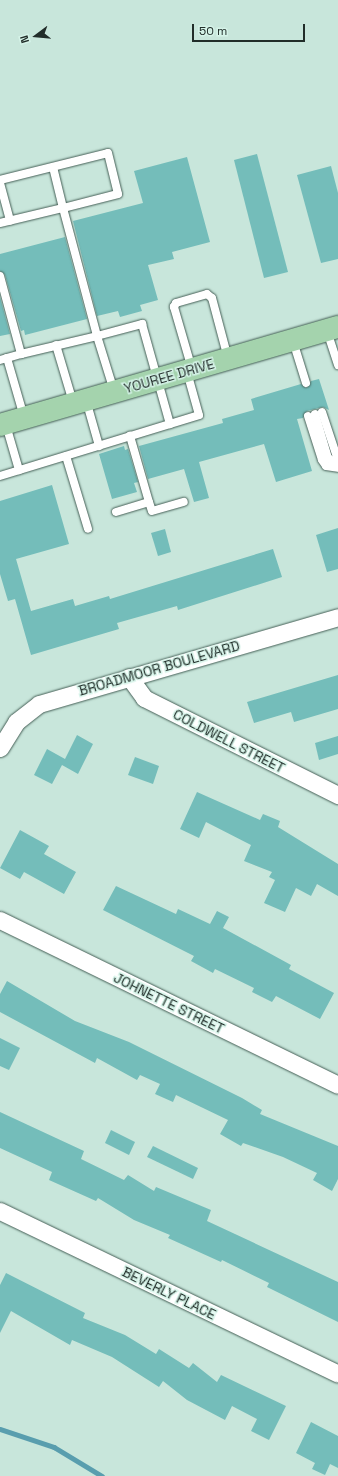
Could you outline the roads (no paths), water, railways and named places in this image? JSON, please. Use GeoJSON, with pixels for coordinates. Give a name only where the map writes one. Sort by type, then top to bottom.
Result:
{"type":"FeatureCollection","features":[{"type":"Feature","properties":{"kind":"main road","name":"YOUREE DRIVE"},"geometry":{"type":"LineString","coordinates":[[10,422],[333,328]]}},
{"type":"Feature","properties":{"kind":"street","name":"BROADMOOR BOULEVARD"},"geometry":{"type":"LineString","coordinates":[[0,748],[16,722],[39,704],[338,617]]}},
{"type":"Feature","properties":{"kind":"street","name":"COLDWELL STREET"},"geometry":{"type":"LineString","coordinates":[[129,677],[144,698],[338,795]]}},
{"type":"Feature","properties":{"kind":"street","name":"JOHNETTE STREET"},"geometry":{"type":"LineString","coordinates":[[0,920],[338,1085]]}},
{"type":"Feature","properties":{"kind":"street","name":"BEVERLY PLACE"},"geometry":{"type":"LineString","coordinates":[[0,1211],[338,1374]]}},
{"type":"Feature","properties":{"kind":"lane"},"geometry":{"type":"LineString","coordinates":[[0,180],[108,153],[118,194],[0,223]]}},
{"type":"Feature","properties":{"kind":"lane"},"geometry":{"type":"LineString","coordinates":[[53,167],[97,336],[114,392]]}},
{"type":"Feature","properties":{"kind":"lane"},"geometry":{"type":"LineString","coordinates":[[0,183],[10,221]]}},
{"type":"Feature","properties":{"kind":"lane"},"geometry":{"type":"LineString","coordinates":[[0,276],[21,354]]}},
{"type":"Feature","properties":{"kind":"lane"},"geometry":{"type":"LineString","coordinates":[[0,476],[199,415],[174,307],[176,303],[207,294],[212,298],[228,359]]}},
{"type":"Feature","properties":{"kind":"lane"},"geometry":{"type":"LineString","coordinates":[[19,470],[10,422],[4,359],[142,324],[170,424]]}},
{"type":"Feature","properties":{"kind":"lane"},"geometry":{"type":"LineString","coordinates":[[333,328],[338,365]]}},
{"type":"Feature","properties":{"kind":"lane"},"geometry":{"type":"LineString","coordinates":[[293,340],[306,383],[302,370]]}},
{"type":"Feature","properties":{"kind":"lane"},"geometry":{"type":"LineString","coordinates":[[56,345],[99,446]]}},
{"type":"Feature","properties":{"kind":"lane"},"geometry":{"type":"LineString","coordinates":[[315,414],[338,460]]}},
{"type":"Feature","properties":{"kind":"lane"},"geometry":{"type":"LineString","coordinates":[[315,414],[328,458],[338,464]]}},
{"type":"Feature","properties":{"kind":"lane"},"geometry":{"type":"LineString","coordinates":[[315,414],[322,460],[326,466],[338,468]]}},
{"type":"Feature","properties":{"kind":"lane"},"geometry":{"type":"LineString","coordinates":[[130,436],[152,511],[184,502]]}},
{"type":"Feature","properties":{"kind":"lane"},"geometry":{"type":"LineString","coordinates":[[66,456],[88,529]]}},
{"type":"Feature","properties":{"kind":"lane"},"geometry":{"type":"LineString","coordinates":[[116,512],[149,502]]}},
{"type":"Feature","properties":{"kind":"waterway"},"geometry":{"type":"LineString","coordinates":[[0,1429],[54,1447],[102,1476]]}}]}
